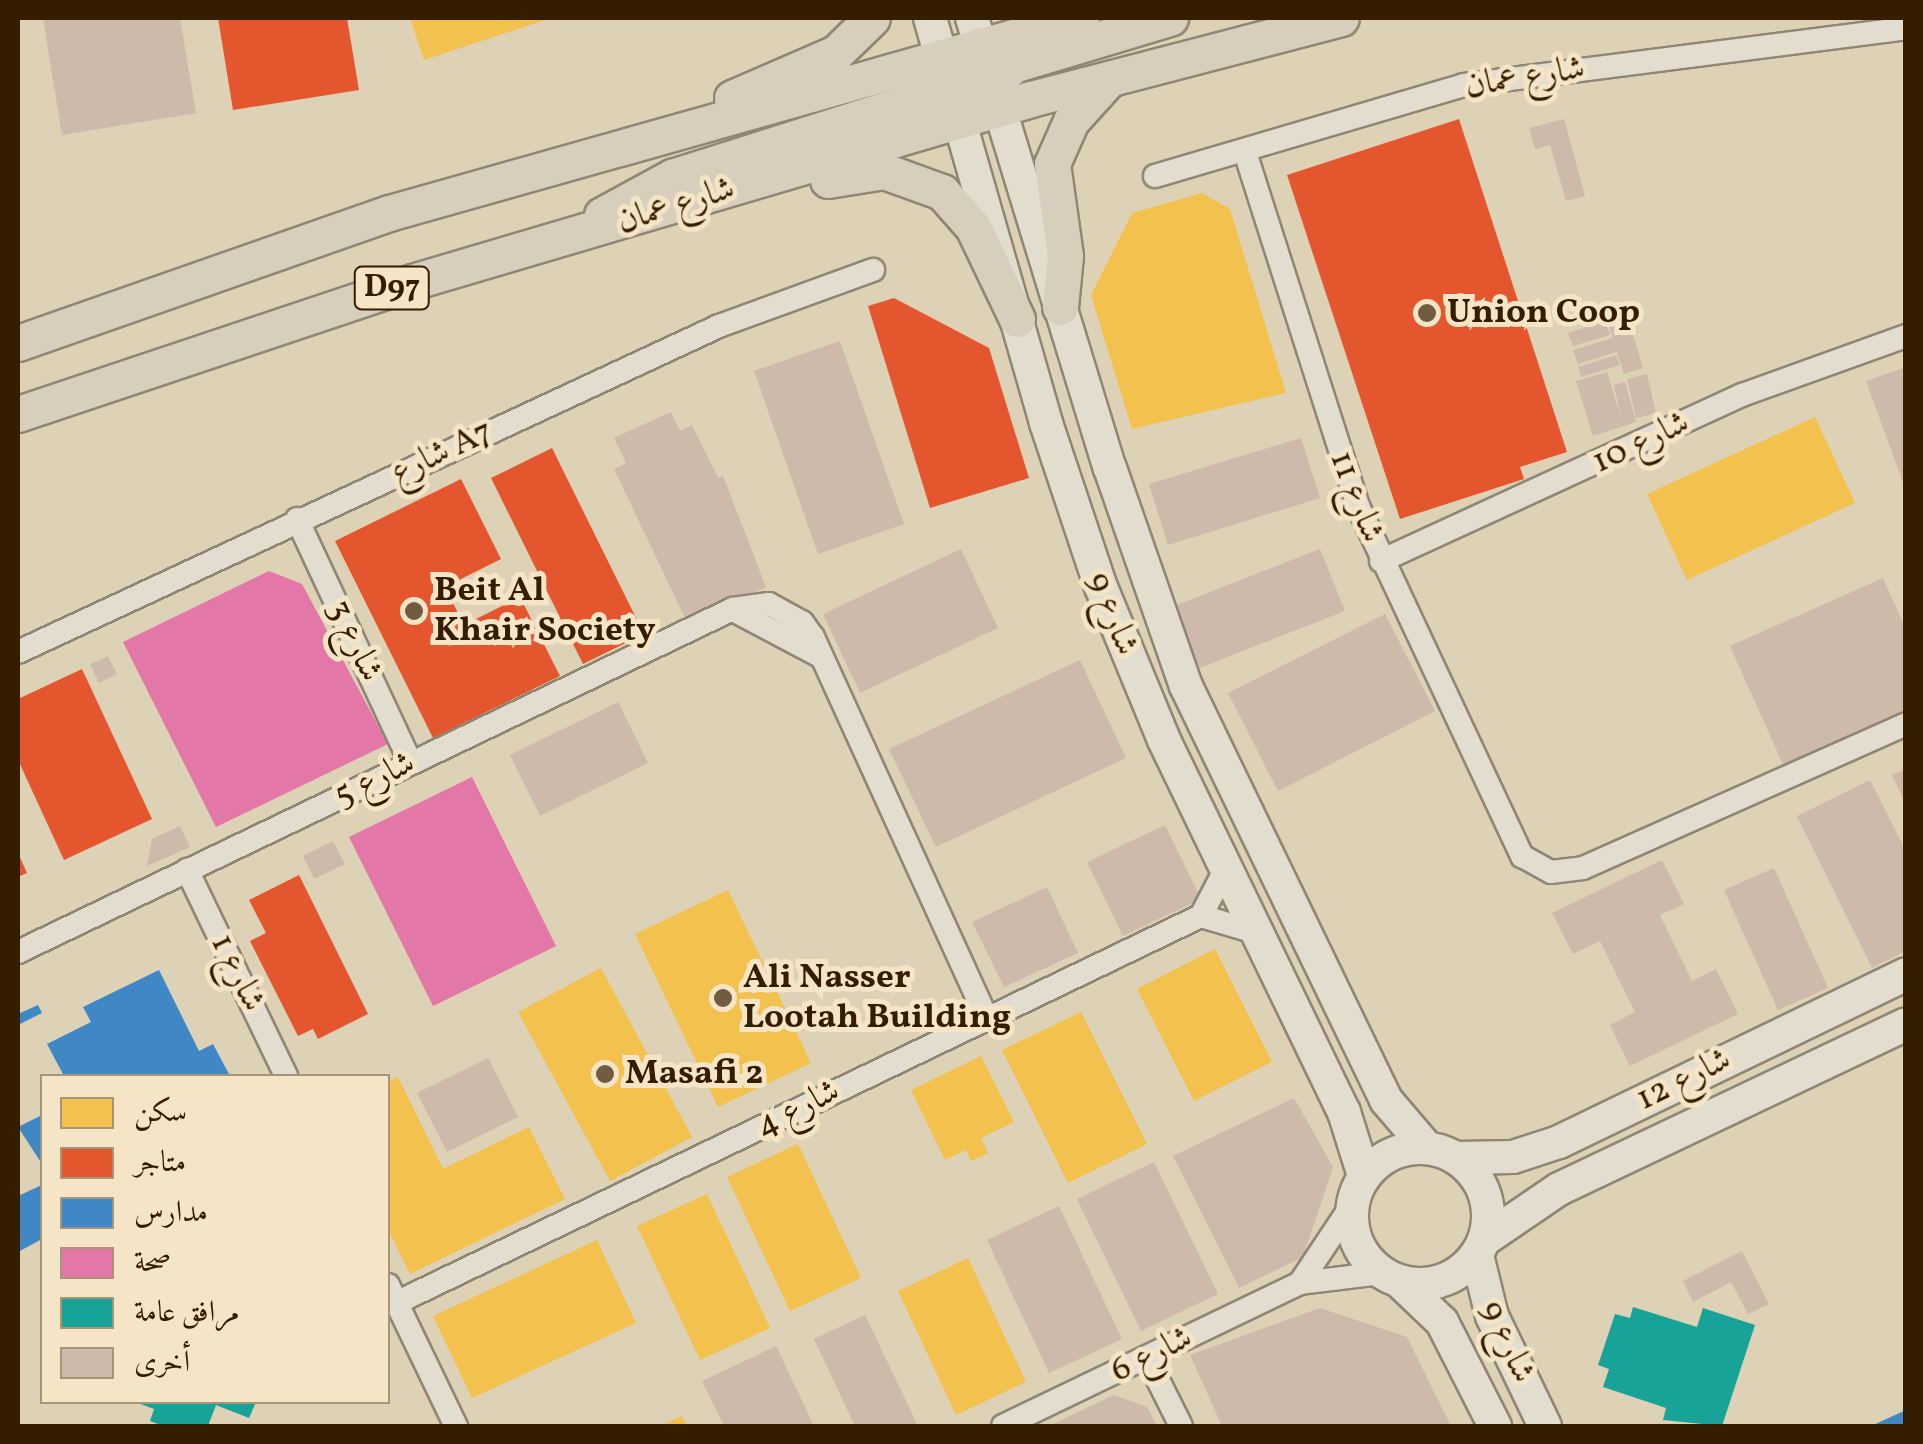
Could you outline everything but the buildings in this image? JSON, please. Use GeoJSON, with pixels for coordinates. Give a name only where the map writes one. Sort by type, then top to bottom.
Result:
{"type":"FeatureCollection","features":[{"type":"Feature","properties":{"kind":"main road"},"geometry":{"type":"LineString","coordinates":[[685,128],[752,87],[836,53],[872,18]]}},
{"type":"Feature","properties":{"kind":"main road"},"geometry":{"type":"LineString","coordinates":[[578,235],[621,201],[944,61],[976,67],[976,31],[1080,18]]}},
{"type":"Feature","properties":{"kind":"main road"},"geometry":{"type":"LineString","coordinates":[[995,95],[1020,62],[1170,18]]}},
{"type":"Feature","properties":{"kind":"main road"},"geometry":{"type":"LineString","coordinates":[[944,61],[995,95],[1112,76],[1341,18]]}},
{"type":"Feature","properties":{"kind":"main road","name":"شارع عمان"},"geometry":{"type":"LineString","coordinates":[[18,342],[390,213],[685,128],[944,61]]}},
{"type":"Feature","properties":{"kind":"main road","name":"شارع عمان"},"geometry":{"type":"LineString","coordinates":[[18,414],[269,328],[772,177],[944,61]]}},
{"type":"Feature","properties":{"kind":"main road"},"geometry":{"type":"LineString","coordinates":[[1060,307],[1064,256],[1052,164],[1071,122],[1112,76]]}},
{"type":"Feature","properties":{"kind":"main road"},"geometry":{"type":"LineString","coordinates":[[772,177],[823,181],[884,172],[928,184],[964,214],[1017,319]]}},
{"type":"Feature","properties":{"kind":"street","name":"شارع عمان"},"geometry":{"type":"LineString","coordinates":[[1155,176],[1482,82],[1906,28]]}},
{"type":"Feature","properties":{"kind":"street","name":"شارع 9"},"geometry":{"type":"LineString","coordinates":[[976,31],[1060,307],[1186,686],[1386,1100],[1441,1154]]}},
{"type":"Feature","properties":{"kind":"street","name":"شارع 9"},"geometry":{"type":"LineString","coordinates":[[944,61],[1017,319],[1101,587],[1225,870],[1344,1112],[1358,1191]]}},
{"type":"Feature","properties":{"kind":"street","name":"شارع 11"},"geometry":{"type":"LineString","coordinates":[[1245,152],[1318,392],[1381,561],[1508,826],[1512,842],[1535,866],[1568,872],[1906,724]]}},
{"type":"Feature","properties":{"kind":"street","name":"شارع A7"},"geometry":{"type":"LineString","coordinates":[[18,652],[719,326],[873,270]]}},
{"type":"Feature","properties":{"kind":"street","name":"شارع 10"},"geometry":{"type":"LineString","coordinates":[[1381,561],[1742,395],[1906,336]]}},
{"type":"Feature","properties":{"kind":"street","name":"شارع 3"},"geometry":{"type":"LineString","coordinates":[[297,520],[410,763]]}},
{"type":"Feature","properties":{"kind":"street","name":"شارع 5"},"geometry":{"type":"LineString","coordinates":[[18,952],[733,610],[769,604],[787,610],[802,622],[987,1018]]}},
{"type":"Feature","properties":{"kind":"street","name":"شارع 1"},"geometry":{"type":"LineString","coordinates":[[187,870],[285,1074]]}},
{"type":"Feature","properties":{"kind":"street"},"geometry":{"type":"LineString","coordinates":[[1225,870],[1200,916],[1255,932]]}},
{"type":"Feature","properties":{"kind":"street","name":"شارع 4"},"geometry":{"type":"LineString","coordinates":[[392,1294],[1200,916]]}},
{"type":"Feature","properties":{"kind":"street","name":"شارع 12"},"geometry":{"type":"LineString","coordinates":[[1441,1154],[1537,1151],[1906,974]]}},
{"type":"Feature","properties":{"kind":"street","name":"شارع 12"},"geometry":{"type":"LineString","coordinates":[[1480,1248],[1549,1194],[1906,1024]]}},
{"type":"Feature","properties":{"kind":"street"},"geometry":{"type":"LineString","coordinates":[[1300,1283],[1358,1191],[1392,1155],[1441,1154],[1481,1186],[1488,1222],[1480,1248],[1451,1278],[1391,1277],[1364,1255],[1353,1231],[1358,1191]]}},
{"type":"Feature","properties":{"kind":"street","name":"شارع 9"},"geometry":{"type":"LineString","coordinates":[[1480,1248],[1492,1316],[1545,1426]]}},
{"type":"Feature","properties":{"kind":"street","name":"شارع 9"},"geometry":{"type":"LineString","coordinates":[[1391,1277],[1442,1322],[1496,1426]]}},
{"type":"Feature","properties":{"kind":"street","name":"شارع 6"},"geometry":{"type":"LineString","coordinates":[[1003,1426],[1300,1283],[1391,1277]]}},
{"type":"Feature","properties":{"kind":"street"},"geometry":{"type":"LineString","coordinates":[[392,1294],[456,1426]]}},
{"type":"Feature","properties":{"kind":"street"},"geometry":{"type":"LineString","coordinates":[[1147,1358],[1182,1426]]}},
{"type":"Feature","properties":{"kind":"place","name":"Union Coop"},"geometry":{"type":"Point","coordinates":[1427,313]}},
{"type":"Feature","properties":{"kind":"place","name":"Beit Al Khair Society"},"geometry":{"type":"Point","coordinates":[414,611]}},
{"type":"Feature","properties":{"kind":"place","name":"Ali Nasser Lootah Building"},"geometry":{"type":"Point","coordinates":[723,998]}},
{"type":"Feature","properties":{"kind":"place","name":"Masafi 2"},"geometry":{"type":"Point","coordinates":[605,1074]}}]}
